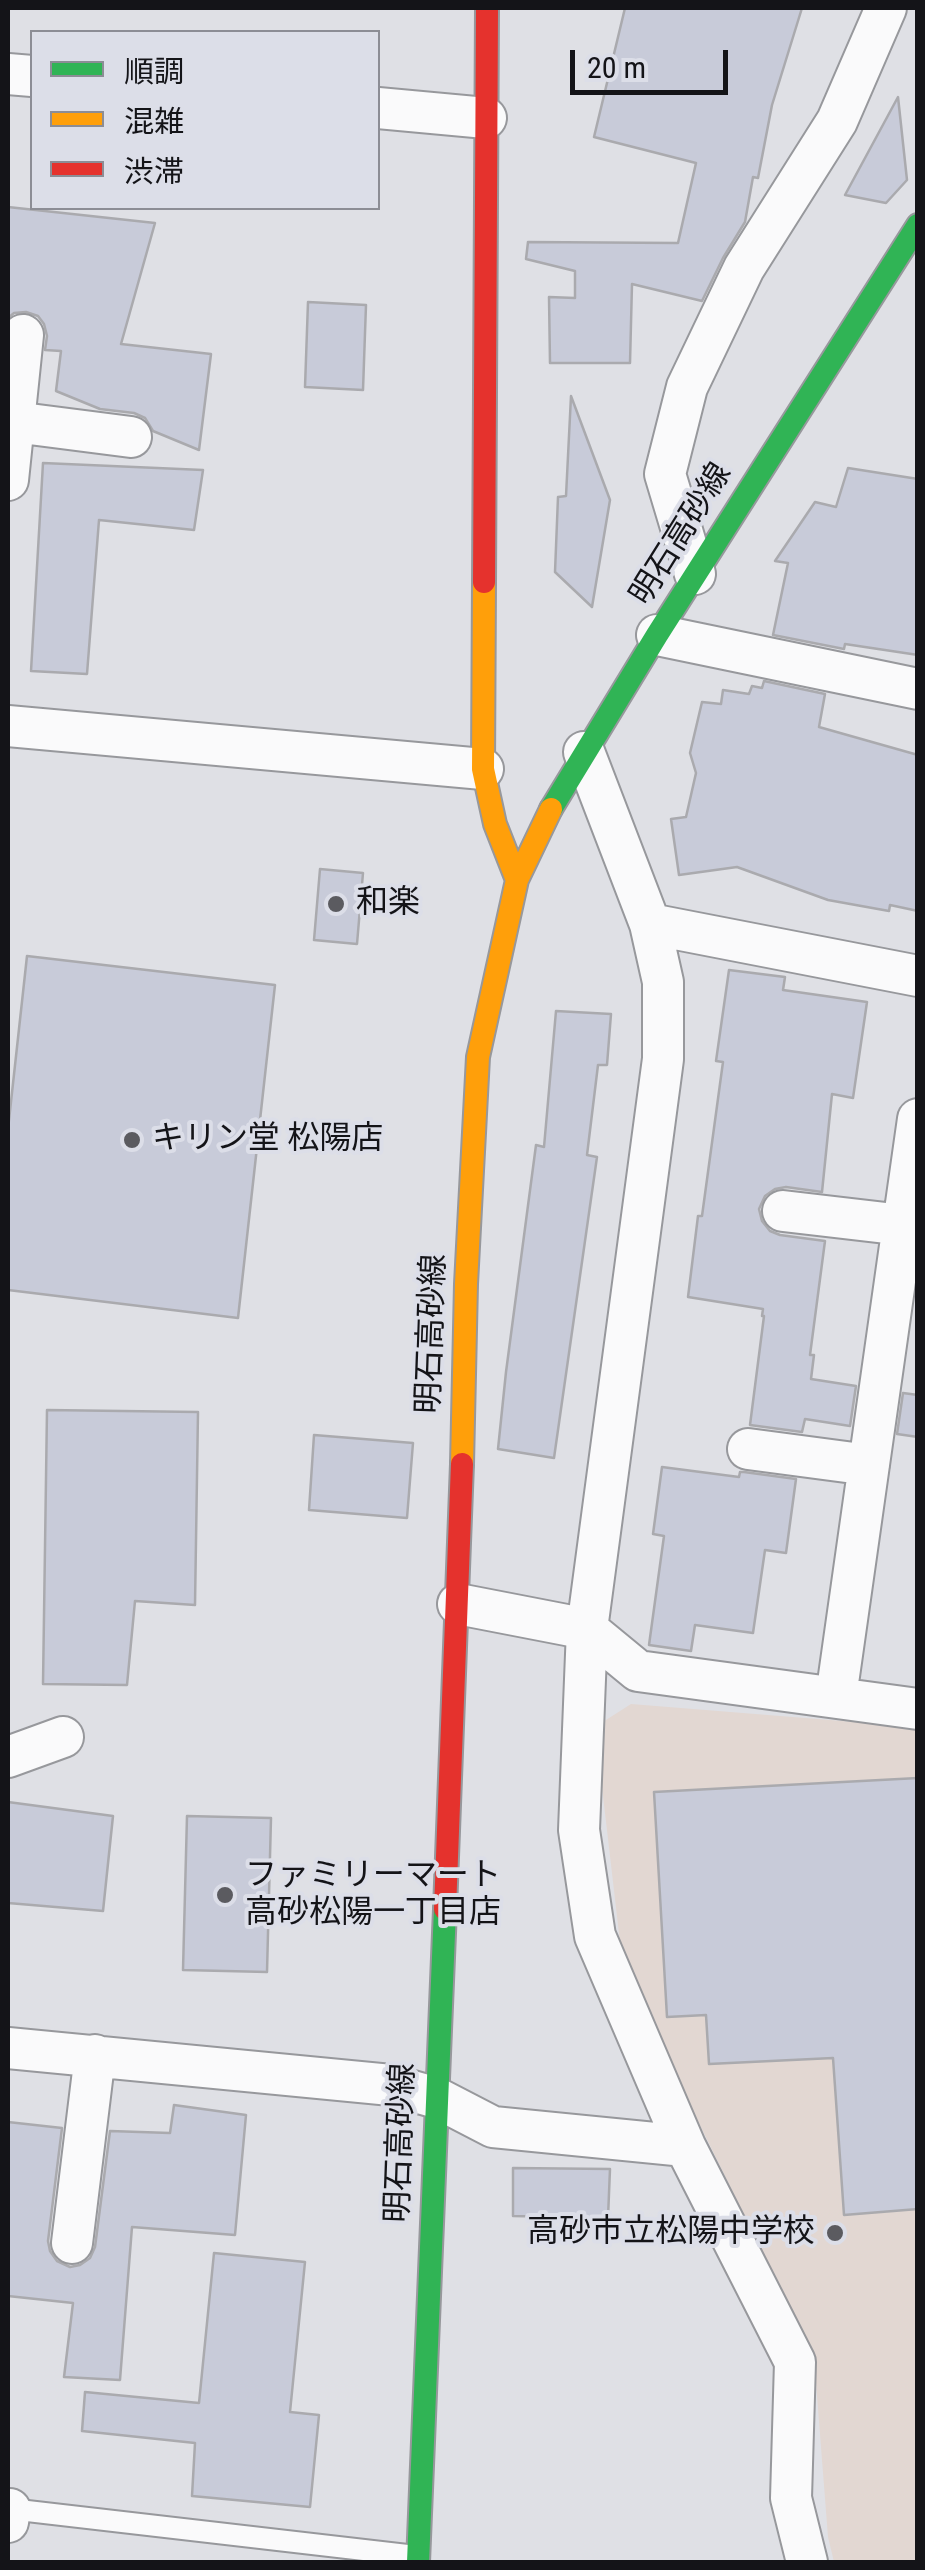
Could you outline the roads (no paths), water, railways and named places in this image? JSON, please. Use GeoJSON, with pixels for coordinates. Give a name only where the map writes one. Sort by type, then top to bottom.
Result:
{"type":"FeatureCollection","features":[{"type":"Feature","properties":{"kind":"main road"},"geometry":{"type":"LineString","coordinates":[[486,8],[483,769],[495,824],[517,880]]}},
{"type":"Feature","properties":{"kind":"main road","name":"明石高砂線"},"geometry":{"type":"LineString","coordinates":[[418,2560],[478,1058],[517,880],[550,810],[657,634],[918,226]]}},
{"type":"Feature","properties":{"kind":"street"},"geometry":{"type":"LineString","coordinates":[[695,574],[666,474],[687,387],[744,268],[837,121],[886,8]]}},
{"type":"Feature","properties":{"kind":"street"},"geometry":{"type":"LineString","coordinates":[[380,108],[486,118]]}},
{"type":"Feature","properties":{"kind":"street"},"geometry":{"type":"LineString","coordinates":[[8,480],[23,335]]}},
{"type":"Feature","properties":{"kind":"street"},"geometry":{"type":"LineString","coordinates":[[14,422],[131,437]]}},
{"type":"Feature","properties":{"kind":"street"},"geometry":{"type":"LineString","coordinates":[[657,634],[918,688]]}},
{"type":"Feature","properties":{"kind":"street"},"geometry":{"type":"LineString","coordinates":[[8,726],[483,769]]}},
{"type":"Feature","properties":{"kind":"street"},"geometry":{"type":"LineString","coordinates":[[584,752],[650,924],[663,982],[662,1060],[587,1629],[579,1830],[595,1936],[685,2146],[795,2362],[791,2498],[807,2562]]}},
{"type":"Feature","properties":{"kind":"street"},"geometry":{"type":"LineString","coordinates":[[650,924],[918,976]]}},
{"type":"Feature","properties":{"kind":"street"},"geometry":{"type":"LineString","coordinates":[[836,1698],[918,1119]]}},
{"type":"Feature","properties":{"kind":"street"},"geometry":{"type":"LineString","coordinates":[[783,1211],[902,1225]]}},
{"type":"Feature","properties":{"kind":"street"},"geometry":{"type":"LineString","coordinates":[[748,1449],[869,1466]]}},
{"type":"Feature","properties":{"kind":"street"},"geometry":{"type":"LineString","coordinates":[[458,1604],[587,1629],[638,1671],[918,1708]]}},
{"type":"Feature","properties":{"kind":"street"},"geometry":{"type":"LineString","coordinates":[[8,1757],[63,1737]]}},
{"type":"Feature","properties":{"kind":"street"},"geometry":{"type":"LineString","coordinates":[[8,2048],[391,2085],[437,2098],[493,2127],[685,2146]]}},
{"type":"Feature","properties":{"kind":"street"},"geometry":{"type":"LineString","coordinates":[[72,2243],[95,2055]]}},
{"type":"Feature","properties":{"kind":"lane"},"geometry":{"type":"LineString","coordinates":[[8,2513],[418,2560]]}},
{"type":"Feature","properties":{"kind":"place","name":"和楽"},"geometry":{"type":"Point","coordinates":[336,904]}},
{"type":"Feature","properties":{"kind":"place","name":"キリン堂 松陽店"},"geometry":{"type":"Point","coordinates":[132,1140]}},
{"type":"Feature","properties":{"kind":"place","name":"ファミリーマート 高砂松陽一丁目店"},"geometry":{"type":"Point","coordinates":[225,1895]}},
{"type":"Feature","properties":{"kind":"place","name":"高砂市立松陽中学校"},"geometry":{"type":"Point","coordinates":[835,2233]}}]}
